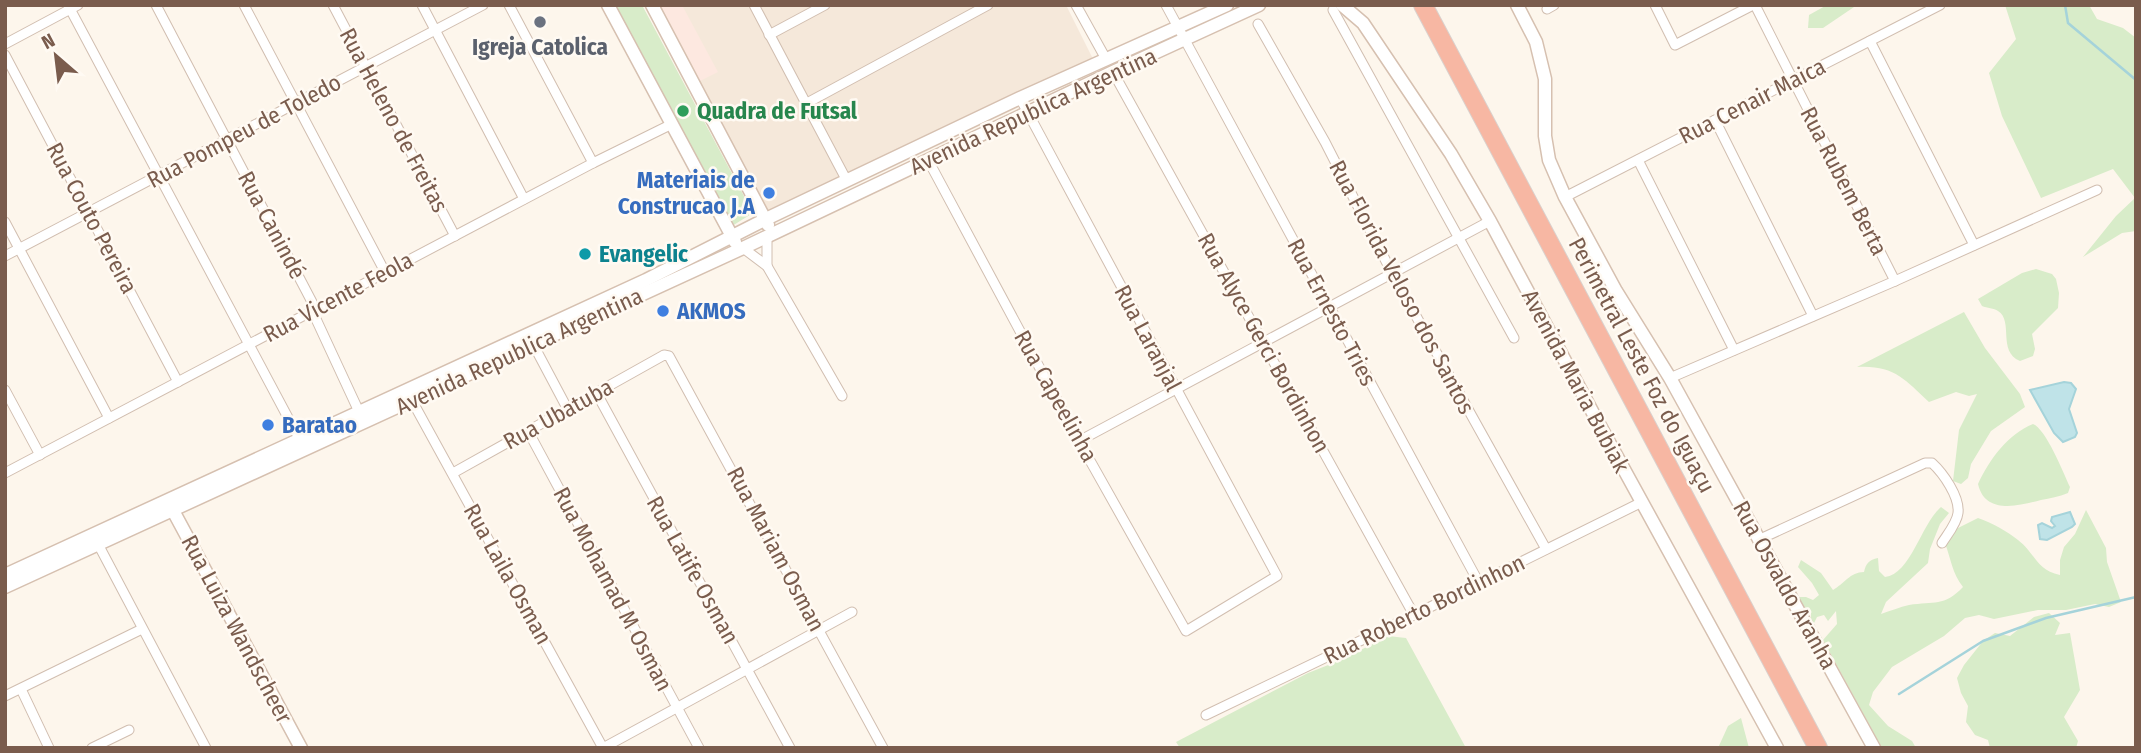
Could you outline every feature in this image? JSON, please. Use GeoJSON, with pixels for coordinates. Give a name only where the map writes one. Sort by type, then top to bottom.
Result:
{"type":"FeatureCollection","features":[{"type":"Feature","properties":{"kind":"highway","name":"Perimetral Leste Foz do Iguaçu"},"geometry":{"type":"LineString","coordinates":[[1423,5],[1818,748]]}},
{"type":"Feature","properties":{"kind":"street","name":"Rua Canindé"},"geometry":{"type":"LineString","coordinates":[[156,5],[312,302],[316,319],[360,410]]}},
{"type":"Feature","properties":{"kind":"street"},"geometry":{"type":"LineString","coordinates":[[244,5],[385,272]]}},
{"type":"Feature","properties":{"kind":"street","name":"Rua Heleno de Freitas"},"geometry":{"type":"LineString","coordinates":[[333,5],[455,236]]}},
{"type":"Feature","properties":{"kind":"street"},"geometry":{"type":"LineString","coordinates":[[422,5],[524,199]]}},
{"type":"Feature","properties":{"kind":"street","name":"Rua Pompeu de Toledo"},"geometry":{"type":"LineString","coordinates":[[5,256],[483,5]]}},
{"type":"Feature","properties":{"kind":"street"},"geometry":{"type":"LineString","coordinates":[[509,5],[593,163]]}},
{"type":"Feature","properties":{"kind":"street"},"geometry":{"type":"LineString","coordinates":[[608,5],[731,237],[767,266],[842,396]]}},
{"type":"Feature","properties":{"kind":"street"},"geometry":{"type":"LineString","coordinates":[[652,5],[766,219],[767,266]]}},
{"type":"Feature","properties":{"kind":"street"},"geometry":{"type":"LineString","coordinates":[[754,5],[847,181]]}},
{"type":"Feature","properties":{"kind":"street"},"geometry":{"type":"LineString","coordinates":[[769,35],[825,5]]}},
{"type":"Feature","properties":{"kind":"street"},"geometry":{"type":"LineString","coordinates":[[807,103],[988,5]]}},
{"type":"Feature","properties":{"kind":"street"},"geometry":{"type":"LineString","coordinates":[[1076,5],[1106,59]]}},
{"type":"Feature","properties":{"kind":"street","name":"Rua Ernesto Tries"},"geometry":{"type":"LineString","coordinates":[[1167,5],[1479,583]]}},
{"type":"Feature","properties":{"kind":"street","name":"Avenida Republica Argentina"},"geometry":{"type":"LineString","coordinates":[[5,575],[311,447],[358,425],[409,395],[766,219],[1227,5]]}},
{"type":"Feature","properties":{"kind":"street","name":"Avenida Republica Argentina"},"geometry":{"type":"LineString","coordinates":[[5,587],[97,544],[360,410],[409,395],[533,344],[1259,5]]}},
{"type":"Feature","properties":{"kind":"street","name":"Avenida Maria Bubiak"},"geometry":{"type":"LineString","coordinates":[[1356,5],[1363,23],[1451,154],[1490,220],[1777,748]]}},
{"type":"Feature","properties":{"kind":"street","name":"Rua Osvaldo Aranha"},"geometry":{"type":"LineString","coordinates":[[1517,5],[1536,42],[1545,79],[1549,160],[1565,197],[1616,291],[1670,378],[1874,748]]}},
{"type":"Feature","properties":{"kind":"street"},"geometry":{"type":"LineString","coordinates":[[1655,5],[1675,45],[1754,5]]}},
{"type":"Feature","properties":{"kind":"street","name":"Rua Rubem Berta"},"geometry":{"type":"LineString","coordinates":[[1754,5],[1895,281]]}},
{"type":"Feature","properties":{"kind":"street","name":"Rua Cenair Maica"},"geometry":{"type":"LineString","coordinates":[[1565,197],[1940,5]]}},
{"type":"Feature","properties":{"kind":"street"},"geometry":{"type":"LineString","coordinates":[[5,44],[72,7],[158,176],[299,439],[303,445],[311,447]]}},
{"type":"Feature","properties":{"kind":"street"},"geometry":{"type":"LineString","coordinates":[[1337,7],[1514,338]]}},
{"type":"Feature","properties":{"kind":"street","name":"Avenida Maria Bubiak"},"geometry":{"type":"LineString","coordinates":[[1337,7],[1363,23]]}},
{"type":"Feature","properties":{"kind":"street","name":"Rua Florida Veloso dos Santos"},"geometry":{"type":"LineString","coordinates":[[1258,24],[1325,142],[1392,273],[1546,549]]}},
{"type":"Feature","properties":{"kind":"street"},"geometry":{"type":"LineString","coordinates":[[1870,41],[1974,245]]}},
{"type":"Feature","properties":{"kind":"street","name":"Rua Couto Pereira"},"geometry":{"type":"LineString","coordinates":[[5,55],[178,382]]}},
{"type":"Feature","properties":{"kind":"street","name":"Rua Alyce Gerci Bordinhon"},"geometry":{"type":"LineString","coordinates":[[1113,72],[1415,615]]}},
{"type":"Feature","properties":{"kind":"street","name":"Rua Laranjal"},"geometry":{"type":"LineString","coordinates":[[1020,99],[1277,576],[1186,631]]}},
{"type":"Feature","properties":{"kind":"street"},"geometry":{"type":"LineString","coordinates":[[1715,120],[1813,316]]}},
{"type":"Feature","properties":{"kind":"street","name":"Rua Vicente Feola"},"geometry":{"type":"LineString","coordinates":[[5,473],[524,199],[672,124]]}},
{"type":"Feature","properties":{"kind":"street","name":"Rua Capeelinha"},"geometry":{"type":"LineString","coordinates":[[928,160],[1079,441],[1186,631]]}},
{"type":"Feature","properties":{"kind":"street"},"geometry":{"type":"LineString","coordinates":[[1639,160],[1734,350]]}},
{"type":"Feature","properties":{"kind":"street"},"geometry":{"type":"LineString","coordinates":[[1670,378],[2097,190]]}},
{"type":"Feature","properties":{"kind":"street"},"geometry":{"type":"LineString","coordinates":[[1079,441],[1490,220]]}},
{"type":"Feature","properties":{"kind":"street"},"geometry":{"type":"LineString","coordinates":[[5,222],[109,418]]}},
{"type":"Feature","properties":{"kind":"street"},"geometry":{"type":"LineString","coordinates":[[533,344],[567,408]]}},
{"type":"Feature","properties":{"kind":"street","name":"Rua Ubatuba"},"geometry":{"type":"LineString","coordinates":[[453,473],[664,355]]}},
{"type":"Feature","properties":{"kind":"street","name":"Rua Mariam Osman"},"geometry":{"type":"LineString","coordinates":[[664,355],[673,360],[883,748]]}},
{"type":"Feature","properties":{"kind":"street"},"geometry":{"type":"LineString","coordinates":[[5,390],[40,455]]}},
{"type":"Feature","properties":{"kind":"street","name":"Rua Latife Osman"},"geometry":{"type":"LineString","coordinates":[[596,392],[790,748]]}},
{"type":"Feature","properties":{"kind":"street","name":"Rua Laila Osman"},"geometry":{"type":"LineString","coordinates":[[409,395],[603,748]]}},
{"type":"Feature","properties":{"kind":"street"},"geometry":{"type":"LineString","coordinates":[[358,425],[360,410]]}},
{"type":"Feature","properties":{"kind":"street","name":"Rua Mohamad M Osman"},"geometry":{"type":"LineString","coordinates":[[528,431],[699,748]]}},
{"type":"Feature","properties":{"kind":"street"},"geometry":{"type":"LineString","coordinates":[[1758,540],[1925,463],[1932,463],[1939,468],[1958,504],[1958,516],[1942,543]]}},
{"type":"Feature","properties":{"kind":"street","name":"Rua Roberto Bordinhon"},"geometry":{"type":"LineString","coordinates":[[1206,715],[1642,502]]}},
{"type":"Feature","properties":{"kind":"street","name":"Rua Luiza Wandscheer"},"geometry":{"type":"LineString","coordinates":[[170,505],[301,748]]}},
{"type":"Feature","properties":{"kind":"street"},"geometry":{"type":"LineString","coordinates":[[97,544],[206,748]]}},
{"type":"Feature","properties":{"kind":"street"},"geometry":{"type":"LineString","coordinates":[[603,748],[852,612]]}},
{"type":"Feature","properties":{"kind":"street"},"geometry":{"type":"LineString","coordinates":[[5,696],[142,629]]}},
{"type":"Feature","properties":{"kind":"street"},"geometry":{"type":"LineString","coordinates":[[21,689],[49,748]]}},
{"type":"Feature","properties":{"kind":"street"},"geometry":{"type":"LineString","coordinates":[[92,748],[129,730]]}},
{"type":"Feature","properties":{"kind":"shaded area"},"geometry":{"type":"Polygon","coordinates":[[[656,5],[682,5],[718,72],[696,83],[656,5]]]}},
{"type":"Feature","properties":{"kind":"shaded area"},"geometry":{"type":"Polygon","coordinates":[[[659,5],[1066,5],[1096,65],[772,218],[659,5]]]}},
{"type":"Feature","properties":{"kind":"green space"},"geometry":{"type":"Polygon","coordinates":[[[614,5],[642,5],[753,213],[732,226],[614,5]]]}},
{"type":"Feature","properties":{"kind":"green space"},"geometry":{"type":"Polygon","coordinates":[[[1827,5],[1857,5],[1823,28],[1808,28],[1809,15],[1827,5]]]}},
{"type":"Feature","properties":{"kind":"green space"},"geometry":{"type":"Polygon","coordinates":[[[2005,5],[2089,5],[2097,19],[2123,28],[2136,38],[2136,231],[2122,233],[2083,257],[2116,216],[2135,198],[2113,169],[2041,198],[2002,116],[1989,73],[2016,39],[2005,5]]]}},
{"type":"Feature","properties":{"kind":"green space"},"geometry":{"type":"Polygon","coordinates":[[[2036,269],[2052,274],[2056,279],[2058,308],[2032,334],[2035,349],[2033,356],[2020,361],[2009,350],[2003,316],[1996,310],[1982,306],[1978,299],[2022,273],[2036,269]]]}},
{"type":"Feature","properties":{"kind":"green space"},"geometry":{"type":"Polygon","coordinates":[[[1964,312],[1985,348],[2020,394],[2025,407],[1991,431],[1971,464],[1968,478],[1961,484],[1953,481],[1959,430],[1977,394],[1969,396],[1956,392],[1929,402],[1898,375],[1880,368],[1857,367],[1964,312]]]}},
{"type":"Feature","properties":{"kind":"green space"},"geometry":{"type":"Polygon","coordinates":[[[2033,424],[2054,452],[2070,487],[2068,493],[2013,506],[1995,504],[1982,494],[1978,484],[2000,449],[2015,434],[2033,424]]]}},
{"type":"Feature","properties":{"kind":"green space"},"geometry":{"type":"Polygon","coordinates":[[[1941,507],[1949,513],[1940,524],[1930,549],[1928,563],[1886,602],[1881,614],[1909,605],[1944,600],[1963,587],[1954,571],[1945,543],[1952,531],[1978,518],[2014,537],[2041,565],[2060,575],[2060,560],[2064,547],[2075,534],[2086,510],[2106,548],[2107,562],[2121,602],[2109,607],[2095,604],[2066,610],[2038,610],[1994,619],[1979,615],[1965,618],[1944,636],[1892,667],[1873,692],[1869,705],[1888,726],[1912,741],[1916,748],[1882,748],[1823,640],[1837,624],[1836,611],[1828,621],[1824,615],[1817,617],[1814,623],[1811,622],[1811,612],[1800,604],[1799,597],[1813,600],[1819,595],[1798,567],[1801,560],[1821,573],[1833,590],[1851,576],[1864,572],[1868,562],[1878,558],[1879,571],[1885,577],[1894,574],[1909,558],[1927,525],[1941,507]]]}},
{"type":"Feature","properties":{"kind":"green space"},"geometry":{"type":"Polygon","coordinates":[[[2049,613],[2060,623],[2055,635],[2070,633],[2080,690],[2064,717],[2078,741],[2076,748],[1990,748],[1988,740],[1975,735],[1966,722],[1968,706],[1957,678],[1983,641],[1995,633],[2010,636],[2034,617],[2049,613]]]}},
{"type":"Feature","properties":{"kind":"green space"},"geometry":{"type":"Polygon","coordinates":[[[1388,636],[1406,638],[1466,748],[1180,748],[1176,742],[1308,673],[1388,636]]]}},
{"type":"Feature","properties":{"kind":"green space"},"geometry":{"type":"Polygon","coordinates":[[[1741,718],[1749,748],[1718,748],[1728,726],[1741,718]]]}},
{"type":"Feature","properties":{"kind":"water"},"geometry":{"type":"Polygon","coordinates":[[[2064,382],[2071,383],[2076,389],[2069,409],[2077,433],[2075,437],[2063,442],[2054,433],[2030,390],[2064,382]]]}},
{"type":"Feature","properties":{"kind":"water"},"geometry":{"type":"Polygon","coordinates":[[[2070,512],[2075,524],[2072,527],[2047,540],[2040,539],[2038,525],[2042,523],[2052,528],[2055,526],[2051,521],[2052,517],[2070,512]]]}},
{"type":"Feature","properties":{"kind":"waterway"},"geometry":{"type":"LineString","coordinates":[[2065,5],[2068,23],[2136,80]]}},
{"type":"Feature","properties":{"kind":"waterway"},"geometry":{"type":"LineString","coordinates":[[1899,694],[1983,641],[2046,618],[2136,597]]}},
{"type":"Feature","properties":{"kind":"place","name":"Igreja Catolica"},"geometry":{"type":"Point","coordinates":[540,22]}},
{"type":"Feature","properties":{"kind":"place","name":"Quadra de Futsal"},"geometry":{"type":"Point","coordinates":[683,111]}},
{"type":"Feature","properties":{"kind":"place","name":"Materiais de Construcao J.A"},"geometry":{"type":"Point","coordinates":[769,193]}},
{"type":"Feature","properties":{"kind":"place","name":"Evangelic"},"geometry":{"type":"Point","coordinates":[585,254]}},
{"type":"Feature","properties":{"kind":"place","name":"AKMOS"},"geometry":{"type":"Point","coordinates":[663,311]}},
{"type":"Feature","properties":{"kind":"place","name":"Baratao"},"geometry":{"type":"Point","coordinates":[268,425]}}]}
